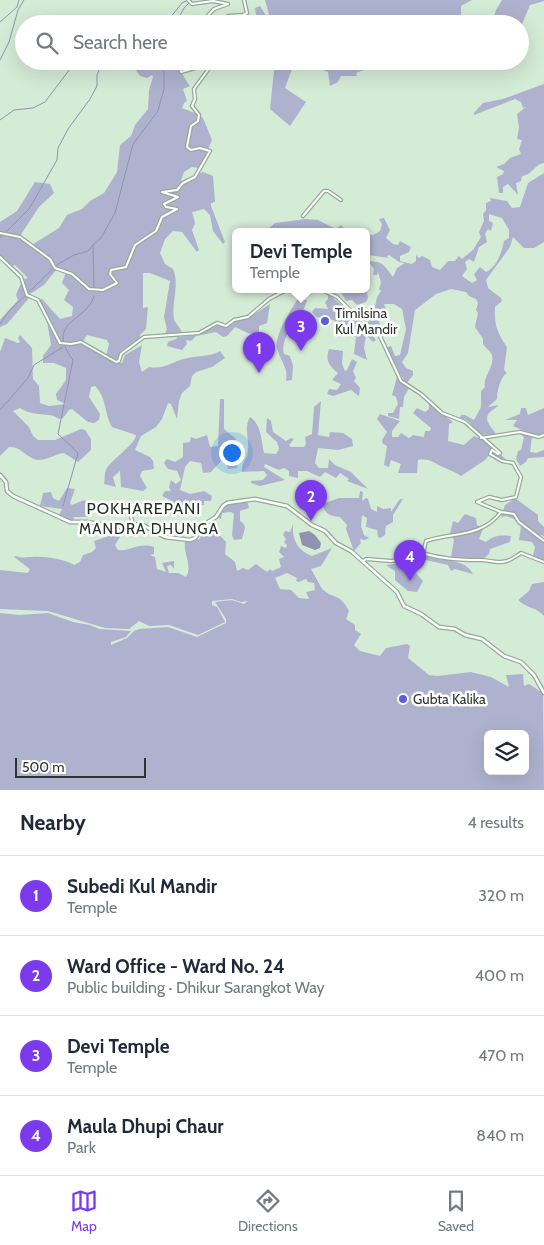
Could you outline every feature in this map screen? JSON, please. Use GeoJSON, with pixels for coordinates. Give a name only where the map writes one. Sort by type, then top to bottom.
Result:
{"type":"FeatureCollection","features":[{"type":"Feature","properties":{"kind":"street"},"geometry":{"type":"LineString","coordinates":[[188,0],[192,4],[213,1],[228,4],[214,9],[208,15]]}},
{"type":"Feature","properties":{"kind":"street"},"geometry":{"type":"LineString","coordinates":[[243,15],[247,13],[244,0]]}},
{"type":"Feature","properties":{"kind":"street"},"geometry":{"type":"LineString","coordinates":[[0,233],[20,237],[50,259],[55,268],[72,274],[89,289],[103,290],[117,283],[110,274],[111,270],[126,267],[135,245],[156,231],[162,216],[176,208],[164,206],[164,204],[178,197],[162,192],[177,190],[183,183],[195,177],[210,150],[200,148],[191,150],[187,147],[192,126],[198,120],[199,115],[192,106],[195,99],[194,89],[207,70]]}},
{"type":"Feature","properties":{"kind":"street"},"geometry":{"type":"LineString","coordinates":[[303,216],[324,191],[328,191],[341,200]]}},
{"type":"Feature","properties":{"kind":"street"},"geometry":{"type":"LineString","coordinates":[[0,256],[21,277],[27,295],[38,300],[60,343],[71,344],[81,342],[116,362],[123,352],[144,337],[199,333],[217,323],[226,326],[234,320],[248,317],[269,299],[280,293]]}},
{"type":"Feature","properties":{"kind":"street"},"geometry":{"type":"LineString","coordinates":[[328,293],[337,297],[358,318],[378,332],[401,381],[442,413],[451,418],[466,422],[481,438],[500,453],[498,454],[490,450],[490,454],[502,461],[514,463],[521,476],[516,497],[502,500],[489,497],[477,502],[501,512],[514,514],[519,522],[544,541]]}},
{"type":"Feature","properties":{"kind":"street"},"geometry":{"type":"LineString","coordinates":[[481,438],[520,432],[539,438],[544,436]]}},
{"type":"Feature","properties":{"kind":"street"},"geometry":{"type":"LineString","coordinates":[[0,475],[6,482],[7,491],[13,496],[70,522],[116,526],[144,525],[166,537],[193,540],[216,517],[223,506],[256,499],[290,508],[312,525],[325,531],[336,542],[346,548],[397,592],[404,606],[421,614],[439,627],[457,630],[465,635],[482,639],[504,656],[521,662],[534,675],[544,693]]}},
{"type":"Feature","properties":{"kind":"street"},"geometry":{"type":"LineString","coordinates":[[124,506],[129,510],[133,524]]}},
{"type":"Feature","properties":{"kind":"street"},"geometry":{"type":"LineString","coordinates":[[423,553],[426,541],[477,530],[490,524],[501,512]]}},
{"type":"Feature","properties":{"kind":"street"},"geometry":{"type":"LineString","coordinates":[[362,562],[366,559],[391,561],[407,559],[418,553],[460,562],[482,560],[493,563],[508,561],[521,553],[544,562]]}},
{"type":"Feature","properties":{"kind":"shaded area"},"geometry":{"type":"Polygon","coordinates":[[[265,0],[472,0],[461,6],[461,15],[269,14],[265,0]]]}},
{"type":"Feature","properties":{"kind":"shaded area"},"geometry":{"type":"Polygon","coordinates":[[[502,0],[544,0],[530,5],[526,15],[494,15],[502,0]]]}},
{"type":"Feature","properties":{"kind":"shaded area"},"geometry":{"type":"Polygon","coordinates":[[[260,6],[266,15],[256,15],[255,8],[260,6]]]}},
{"type":"Feature","properties":{"kind":"shaded area"},"geometry":{"type":"Polygon","coordinates":[[[136,70],[180,70],[190,86],[183,89],[187,101],[182,108],[203,118],[212,140],[201,166],[199,168],[192,167],[184,172],[181,181],[203,172],[213,176],[215,202],[211,203],[211,206],[225,242],[223,244],[213,231],[210,215],[204,209],[192,212],[195,223],[192,230],[199,250],[197,252],[182,232],[173,231],[165,239],[160,253],[165,264],[173,269],[175,275],[176,288],[173,312],[174,319],[183,334],[165,334],[167,329],[164,317],[170,281],[150,273],[143,273],[143,308],[148,307],[146,329],[140,335],[141,338],[121,351],[118,359],[115,360],[106,356],[109,344],[107,340],[87,335],[83,341],[62,343],[59,340],[39,300],[42,299],[60,319],[72,316],[73,307],[64,300],[69,290],[62,283],[66,272],[56,270],[44,285],[30,294],[27,292],[24,279],[28,278],[15,265],[11,266],[0,255],[0,234],[18,237],[30,246],[59,228],[67,215],[82,209],[90,201],[104,193],[117,172],[120,145],[131,136],[135,125],[148,109],[149,90],[153,77],[152,75],[147,78],[140,76],[136,70]]]}},
{"type":"Feature","properties":{"kind":"shaded area"},"geometry":{"type":"Polygon","coordinates":[[[274,70],[292,70],[285,88],[306,102],[290,126],[270,109],[274,70]]]}},
{"type":"Feature","properties":{"kind":"shaded area"},"geometry":{"type":"Polygon","coordinates":[[[322,70],[364,70],[356,73],[357,76],[341,76],[338,82],[330,86],[328,72],[322,70]]]}},
{"type":"Feature","properties":{"kind":"shaded area"},"geometry":{"type":"Polygon","coordinates":[[[544,84],[544,163],[522,176],[521,181],[516,183],[518,195],[508,184],[503,187],[503,193],[499,193],[497,177],[503,174],[504,171],[496,167],[504,164],[510,158],[521,154],[519,149],[522,140],[517,139],[519,127],[517,114],[526,107],[523,108],[521,102],[515,99],[474,115],[474,113],[483,103],[503,99],[544,84]]]}},
{"type":"Feature","properties":{"kind":"shaded area"},"geometry":{"type":"Polygon","coordinates":[[[544,173],[544,242],[534,248],[524,248],[513,237],[510,247],[486,280],[488,288],[501,298],[502,301],[495,307],[495,318],[499,333],[507,347],[504,370],[507,373],[501,381],[497,399],[488,407],[499,405],[490,412],[487,418],[496,434],[481,435],[467,420],[460,418],[461,415],[465,415],[474,420],[481,407],[481,391],[485,387],[492,362],[491,353],[483,344],[483,339],[475,327],[478,313],[476,310],[478,303],[476,299],[469,296],[466,292],[451,289],[436,294],[415,310],[408,353],[402,362],[406,368],[413,371],[413,375],[406,384],[386,348],[391,346],[395,356],[400,355],[406,329],[402,309],[394,304],[384,304],[388,315],[378,320],[382,328],[379,332],[368,324],[369,319],[364,310],[373,317],[377,297],[381,291],[379,289],[381,283],[378,272],[377,275],[373,275],[374,269],[370,261],[383,264],[393,277],[397,268],[405,263],[399,262],[389,255],[387,256],[388,258],[370,255],[370,235],[380,231],[382,224],[379,219],[384,218],[390,230],[386,238],[393,244],[398,245],[400,241],[411,247],[409,252],[400,256],[400,261],[412,264],[416,261],[416,255],[419,258],[422,256],[430,260],[432,267],[440,270],[448,261],[455,261],[459,256],[462,259],[473,250],[481,237],[479,232],[484,221],[483,214],[486,210],[486,203],[491,201],[490,198],[507,201],[512,208],[520,207],[528,183],[544,173]],[[489,214],[489,221],[493,223],[491,231],[488,229],[485,234],[487,242],[479,247],[474,262],[469,259],[465,262],[467,269],[462,276],[472,283],[477,280],[474,274],[480,267],[486,272],[490,270],[496,263],[504,241],[509,238],[509,230],[502,218],[489,214]]]}},
{"type":"Feature","properties":{"kind":"shaded area"},"geometry":{"type":"Polygon","coordinates":[[[35,182],[50,184],[54,193],[39,207],[20,236],[0,231],[0,222],[17,211],[35,182]]]}},
{"type":"Feature","properties":{"kind":"shaded area"},"geometry":{"type":"Polygon","coordinates":[[[306,219],[318,220],[334,228],[269,228],[275,223],[306,219]]]}},
{"type":"Feature","properties":{"kind":"shaded area"},"geometry":{"type":"Polygon","coordinates":[[[22,284],[29,298],[7,324],[0,327],[0,320],[18,300],[16,295],[22,284]]]}},
{"type":"Feature","properties":{"kind":"shaded area"},"geometry":{"type":"Polygon","coordinates":[[[342,293],[367,293],[366,302],[357,305],[352,300],[346,301],[342,293]]]}},
{"type":"Feature","properties":{"kind":"shaded area"},"geometry":{"type":"Polygon","coordinates":[[[328,294],[371,329],[370,332],[376,340],[373,342],[366,335],[364,348],[367,360],[354,354],[356,337],[351,335],[348,337],[338,330],[334,320],[317,317],[312,312],[315,308],[328,309],[325,302],[328,299],[328,294]]]}},
{"type":"Feature","properties":{"kind":"shaded area"},"geometry":{"type":"Polygon","coordinates":[[[298,299],[307,300],[303,311],[294,314],[289,322],[283,349],[284,354],[290,356],[293,366],[292,380],[286,381],[287,376],[284,364],[278,353],[277,343],[284,323],[298,299]]]}},
{"type":"Feature","properties":{"kind":"shaded area"},"geometry":{"type":"Polygon","coordinates":[[[270,304],[267,323],[259,326],[259,335],[248,333],[235,327],[227,336],[223,337],[216,332],[196,336],[191,341],[186,340],[187,344],[182,350],[167,346],[168,342],[177,337],[199,335],[217,325],[229,326],[237,320],[250,317],[270,304]]]}},
{"type":"Feature","properties":{"kind":"shaded area"},"geometry":{"type":"Polygon","coordinates":[[[47,321],[59,345],[82,343],[115,363],[122,363],[125,355],[142,345],[139,362],[142,372],[149,367],[165,366],[183,359],[209,355],[220,351],[225,358],[212,367],[196,372],[192,376],[190,386],[182,393],[179,401],[177,419],[171,404],[168,403],[162,419],[156,427],[141,436],[135,450],[150,457],[153,461],[154,469],[142,471],[140,476],[147,488],[143,491],[121,487],[120,471],[113,477],[116,487],[104,484],[107,468],[132,442],[136,435],[112,427],[102,396],[95,386],[91,387],[89,397],[100,414],[99,420],[94,423],[88,422],[72,409],[63,418],[59,419],[51,415],[31,413],[20,408],[13,411],[29,427],[33,436],[38,440],[55,440],[81,429],[85,430],[91,439],[91,450],[78,462],[64,453],[39,460],[13,447],[9,447],[0,456],[0,352],[5,338],[18,343],[20,342],[18,338],[20,335],[32,348],[33,379],[39,386],[40,403],[49,406],[66,404],[57,400],[56,394],[66,380],[66,368],[54,363],[43,363],[43,356],[51,345],[47,321]]]}},
{"type":"Feature","properties":{"kind":"shaded area"},"geometry":{"type":"Polygon","coordinates":[[[329,349],[343,351],[342,364],[345,371],[352,359],[357,362],[353,371],[356,378],[354,381],[360,388],[359,396],[351,390],[333,396],[327,394],[329,389],[337,390],[341,384],[332,380],[338,373],[329,362],[327,356],[329,349]]]}},
{"type":"Feature","properties":{"kind":"shaded area"},"geometry":{"type":"Polygon","coordinates":[[[398,373],[400,382],[409,388],[404,397],[403,407],[400,407],[399,419],[388,416],[388,413],[393,413],[398,404],[396,397],[392,395],[398,373]]]}},
{"type":"Feature","properties":{"kind":"shaded area"},"geometry":{"type":"Polygon","coordinates":[[[220,399],[224,399],[224,429],[236,439],[232,452],[240,456],[237,468],[228,469],[226,460],[223,459],[211,472],[203,473],[201,463],[190,461],[185,467],[180,490],[190,494],[204,491],[212,496],[211,501],[204,501],[204,505],[179,509],[174,515],[167,503],[170,500],[162,496],[165,491],[171,491],[169,487],[171,480],[176,484],[181,480],[177,471],[168,469],[164,463],[167,459],[175,462],[183,457],[183,443],[190,442],[191,437],[196,439],[207,435],[210,447],[218,446],[220,399]]]}},
{"type":"Feature","properties":{"kind":"shaded area"},"geometry":{"type":"Polygon","coordinates":[[[321,401],[318,435],[329,437],[330,432],[343,433],[352,439],[353,446],[338,450],[318,448],[315,463],[319,468],[328,468],[329,459],[335,465],[351,472],[368,489],[347,481],[349,479],[340,473],[336,478],[325,472],[320,477],[307,471],[298,471],[298,478],[289,476],[289,471],[284,468],[279,470],[265,464],[264,467],[285,480],[260,486],[251,483],[251,481],[263,480],[267,475],[264,471],[242,472],[248,452],[247,429],[250,417],[259,429],[264,453],[276,454],[279,449],[277,442],[266,432],[267,418],[271,421],[273,432],[286,441],[291,438],[294,439],[289,445],[291,447],[304,447],[306,444],[305,437],[312,434],[314,407],[321,401]]]}},
{"type":"Feature","properties":{"kind":"shaded area"},"geometry":{"type":"Polygon","coordinates":[[[429,403],[453,422],[449,424],[448,441],[464,445],[474,436],[490,443],[506,460],[500,462],[489,455],[485,460],[461,476],[427,460],[418,460],[417,473],[398,473],[401,464],[391,460],[389,467],[384,465],[387,446],[383,444],[382,440],[387,432],[377,419],[380,414],[400,421],[392,431],[392,437],[398,437],[401,433],[409,438],[413,435],[424,437],[425,431],[430,431],[431,428],[413,413],[417,408],[425,412],[429,409],[429,403]]]}},
{"type":"Feature","properties":{"kind":"shaded area"},"geometry":{"type":"Polygon","coordinates":[[[521,408],[526,408],[528,415],[544,408],[544,435],[538,437],[513,426],[517,420],[505,420],[520,414],[521,408]]]}},
{"type":"Feature","properties":{"kind":"shaded area"},"geometry":{"type":"Polygon","coordinates":[[[523,433],[532,437],[530,452],[536,453],[544,450],[544,457],[528,458],[520,466],[516,459],[518,451],[521,450],[524,437],[520,434],[523,433]]]}},
{"type":"Feature","properties":{"kind":"shaded area"},"geometry":{"type":"Polygon","coordinates":[[[67,488],[75,489],[70,503],[72,505],[84,500],[88,502],[88,517],[74,517],[73,521],[59,515],[62,509],[40,506],[43,493],[51,492],[53,498],[59,501],[67,488]]]}},
{"type":"Feature","properties":{"kind":"shaded area"},"geometry":{"type":"Polygon","coordinates":[[[360,491],[363,492],[362,501],[366,498],[368,499],[371,509],[377,512],[377,506],[383,509],[391,508],[391,512],[400,499],[403,499],[393,515],[393,522],[386,526],[385,535],[380,538],[378,537],[377,530],[366,527],[367,518],[362,515],[361,526],[364,535],[369,538],[365,540],[360,539],[361,543],[354,551],[346,529],[347,525],[340,517],[326,512],[322,504],[339,498],[359,498],[360,491]]]}},
{"type":"Feature","properties":{"kind":"shaded area"},"geometry":{"type":"Polygon","coordinates":[[[515,498],[538,515],[538,521],[544,527],[544,536],[529,532],[544,543],[544,560],[533,556],[535,547],[532,542],[519,540],[521,527],[514,519],[506,516],[501,517],[505,505],[515,498]]]}},
{"type":"Feature","properties":{"kind":"shaded area"},"geometry":{"type":"Polygon","coordinates":[[[247,501],[249,508],[240,511],[240,521],[245,527],[242,539],[234,540],[232,535],[234,514],[231,512],[222,513],[221,519],[216,517],[223,506],[247,501]]]}},
{"type":"Feature","properties":{"kind":"shaded area"},"geometry":{"type":"Polygon","coordinates":[[[465,514],[476,518],[477,525],[483,529],[479,539],[486,542],[498,536],[511,536],[510,542],[490,549],[489,554],[483,559],[451,557],[454,540],[450,534],[453,521],[458,523],[465,514]]]}},
{"type":"Feature","properties":{"kind":"shaded area"},"geometry":{"type":"Polygon","coordinates":[[[293,524],[293,535],[296,544],[312,556],[332,548],[321,566],[311,569],[322,589],[342,601],[349,611],[346,619],[355,625],[355,630],[361,634],[354,645],[360,651],[380,656],[386,648],[407,644],[410,646],[408,658],[429,675],[437,676],[471,672],[491,677],[509,687],[506,675],[523,674],[524,686],[529,684],[543,693],[544,790],[0,790],[0,613],[19,615],[48,613],[99,629],[131,631],[126,637],[111,642],[111,645],[127,638],[139,629],[168,627],[197,637],[226,623],[226,619],[215,602],[232,600],[244,604],[248,601],[241,602],[232,599],[212,601],[212,605],[217,607],[225,622],[198,635],[169,625],[149,626],[139,621],[129,629],[105,628],[48,611],[0,609],[0,570],[28,573],[30,569],[14,557],[48,558],[65,561],[74,565],[80,562],[83,555],[92,552],[96,548],[94,541],[118,533],[120,537],[115,545],[118,550],[139,546],[154,547],[154,554],[150,555],[155,557],[157,569],[166,572],[162,563],[174,561],[174,569],[171,565],[167,566],[169,573],[178,573],[186,577],[189,568],[185,541],[197,538],[199,540],[204,529],[212,527],[226,542],[225,554],[235,562],[237,571],[243,568],[248,570],[256,564],[267,572],[270,569],[272,571],[281,567],[279,559],[284,557],[279,552],[281,546],[286,548],[287,545],[284,542],[286,539],[283,535],[285,531],[290,532],[293,524]],[[287,573],[275,578],[280,589],[291,590],[299,598],[309,599],[306,592],[315,590],[314,583],[308,582],[306,579],[299,582],[296,581],[297,578],[287,573]]]}},
{"type":"Feature","properties":{"kind":"shaded area"},"geometry":{"type":"Polygon","coordinates":[[[309,531],[321,543],[320,548],[315,550],[302,545],[299,533],[309,531]]]}},
{"type":"Feature","properties":{"kind":"shaded area"},"geometry":{"type":"Polygon","coordinates":[[[425,556],[458,562],[473,574],[455,569],[451,571],[448,565],[426,560],[416,573],[423,581],[417,592],[408,591],[395,580],[395,571],[386,565],[423,560],[425,556]]]}},
{"type":"Feature","properties":{"kind":"shaded area"},"geometry":{"type":"Polygon","coordinates":[[[544,582],[544,616],[518,600],[529,591],[532,584],[544,582]]]}},
{"type":"Feature","properties":{"kind":"waterway"},"geometry":{"type":"LineString","coordinates":[[0,22],[17,7],[19,0]]}},
{"type":"Feature","properties":{"kind":"waterway"},"geometry":{"type":"LineString","coordinates":[[17,15],[24,0]]}},
{"type":"Feature","properties":{"kind":"waterway"},"geometry":{"type":"LineString","coordinates":[[172,15],[182,3],[188,0]]}},
{"type":"Feature","properties":{"kind":"waterway"},"geometry":{"type":"LineString","coordinates":[[180,15],[192,0]]}},
{"type":"Feature","properties":{"kind":"waterway"},"geometry":{"type":"LineString","coordinates":[[0,60],[9,42],[15,21]]}},
{"type":"Feature","properties":{"kind":"waterway"},"geometry":{"type":"LineString","coordinates":[[0,120],[14,110],[33,108],[45,102],[69,70]]}},
{"type":"Feature","properties":{"kind":"waterway"},"geometry":{"type":"LineString","coordinates":[[0,238],[29,209],[57,160],[58,148],[68,129],[97,86],[99,70]]}},
{"type":"Feature","properties":{"kind":"waterway"},"geometry":{"type":"LineString","coordinates":[[94,288],[93,245],[101,238],[115,213],[133,144],[158,111],[164,89],[163,70]]}},
{"type":"Feature","properties":{"kind":"waterway"},"geometry":{"type":"LineString","coordinates":[[0,324],[9,311],[58,264],[74,255],[88,251],[93,245]]}},
{"type":"Feature","properties":{"kind":"waterway"},"geometry":{"type":"LineString","coordinates":[[63,506],[78,453],[58,434],[73,360],[65,347],[63,337],[65,329],[90,305],[94,296]]}},
{"type":"Feature","properties":{"kind":"waterway"},"geometry":{"type":"LineString","coordinates":[[0,410],[28,378],[34,365],[63,347]]}},
{"type":"Feature","properties":{"kind":"place","name":"Timilsina Kul Mandir"},"geometry":{"type":"Point","coordinates":[325,321]}},
{"type":"Feature","properties":{"kind":"place","name":"Devi Temple"},"geometry":{"type":"Point","coordinates":[301,351]}},
{"type":"Feature","properties":{"kind":"place","name":"Subedi Kul Mandir"},"geometry":{"type":"Point","coordinates":[259,373]}},
{"type":"Feature","properties":{"kind":"place","name":"Ward Office - Ward No. 24"},"geometry":{"type":"Point","coordinates":[311,521]}},
{"type":"Feature","properties":{"kind":"place","name":"Maula Dhupi Chaur"},"geometry":{"type":"Point","coordinates":[410,581]}},
{"type":"Feature","properties":{"kind":"place","name":"Gubta Kalika"},"geometry":{"type":"Point","coordinates":[403,699]}},
{"type":"Feature","properties":{"kind":"district","name":"POKHAREPANI"},"geometry":{"type":"Point","coordinates":[144,508]}},
{"type":"Feature","properties":{"kind":"district","name":"MANDRA DHUNGA"},"geometry":{"type":"Point","coordinates":[149,529]}}]}
